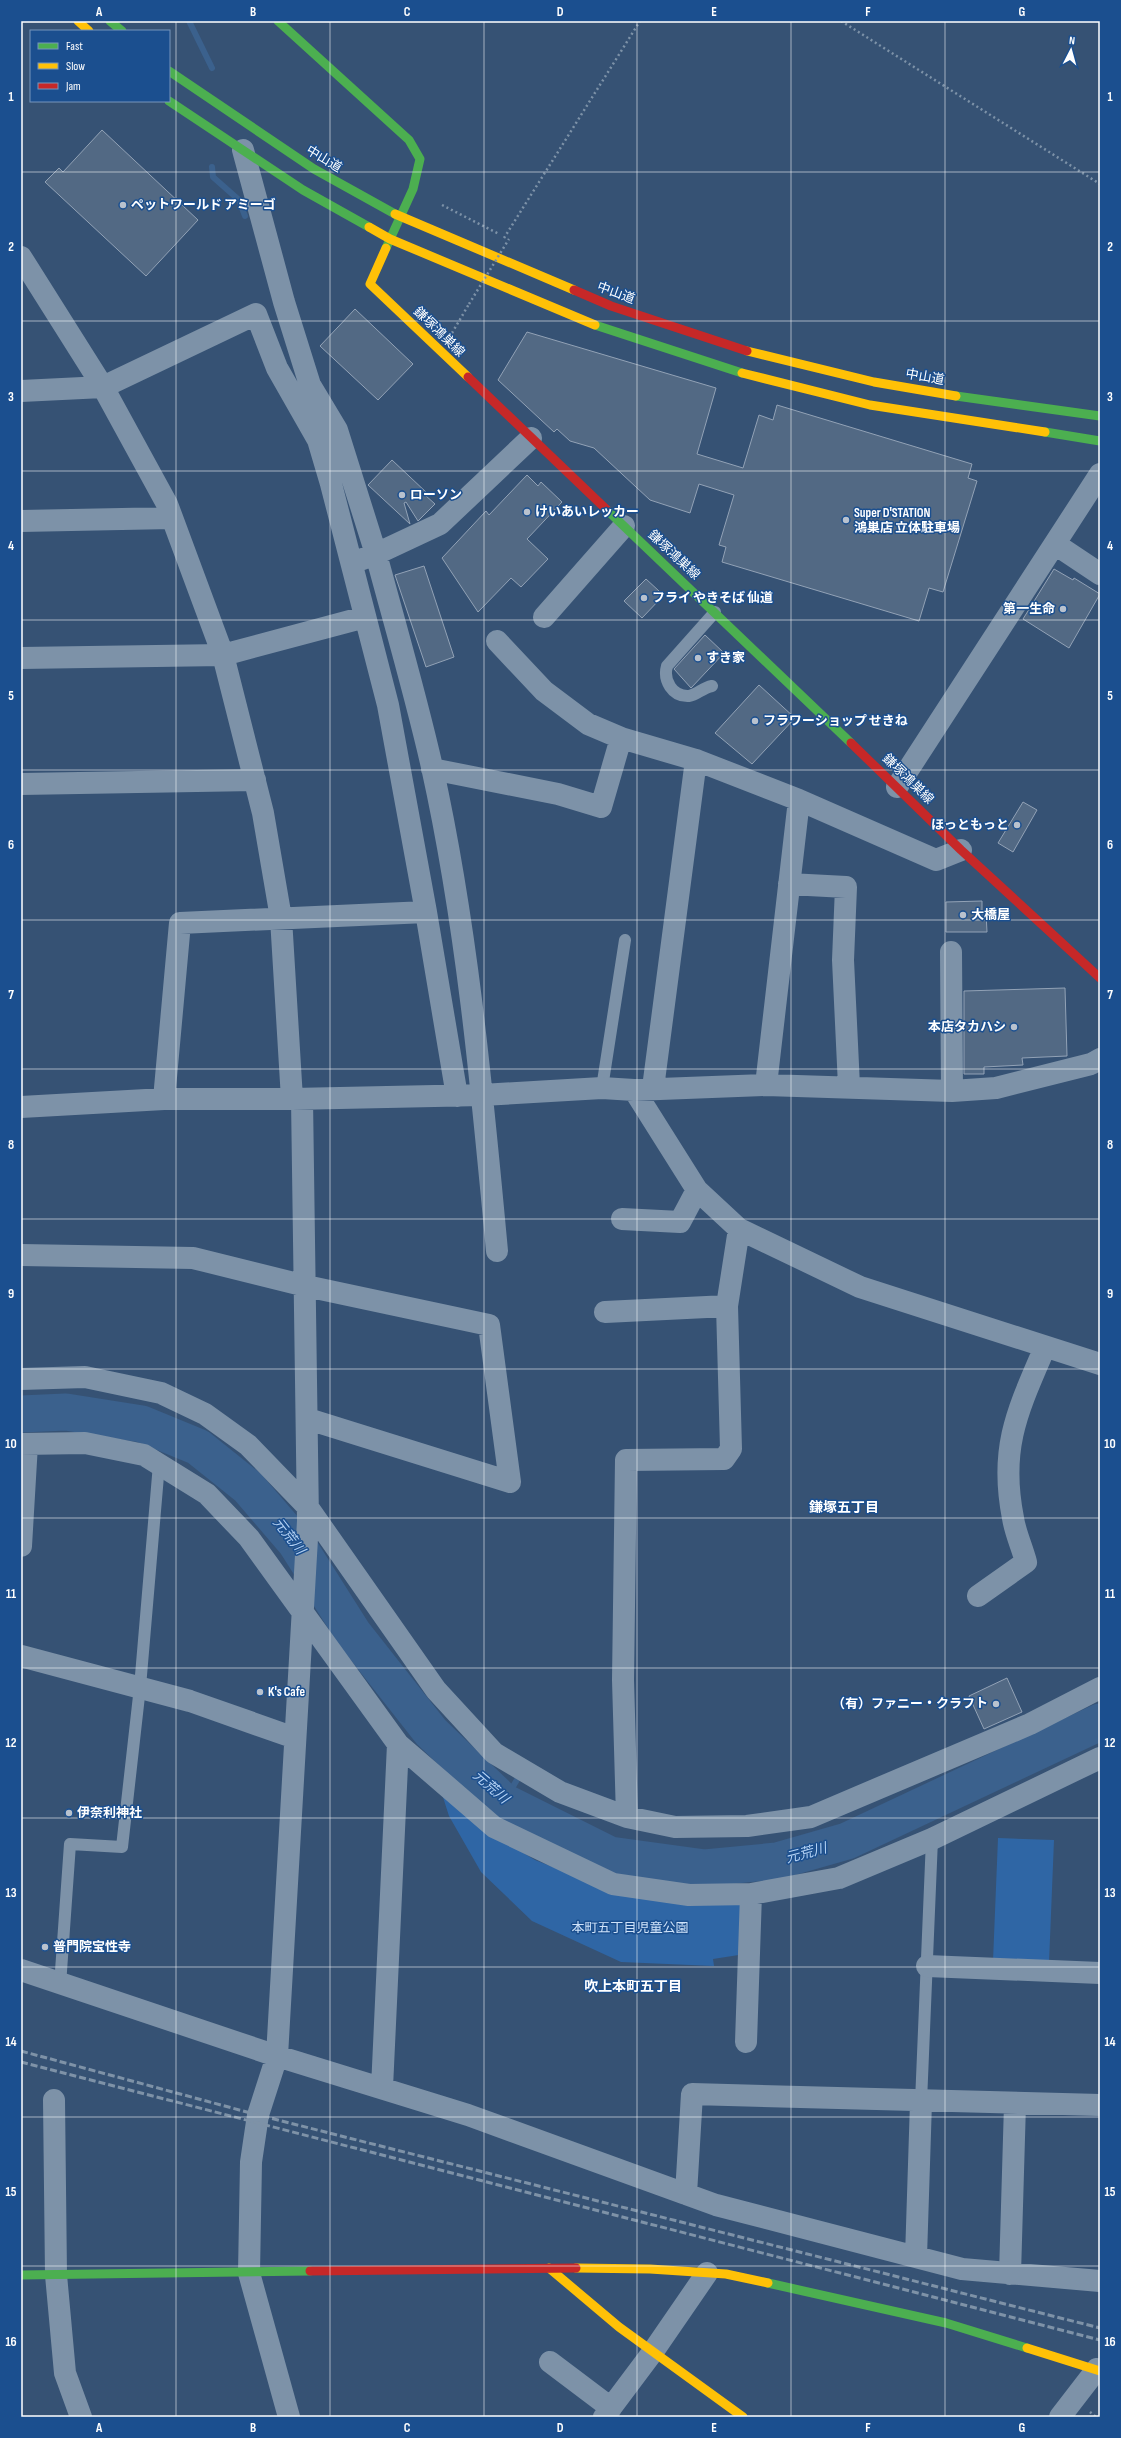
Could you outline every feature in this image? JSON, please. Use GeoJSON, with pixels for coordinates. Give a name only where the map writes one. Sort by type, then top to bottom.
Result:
{"type":"FeatureCollection","features":[{"type":"Feature","properties":{"kind":"main road"},"geometry":{"type":"LineString","coordinates":[[78,21],[88,30]]}},
{"type":"Feature","properties":{"kind":"main road"},"geometry":{"type":"LineString","coordinates":[[110,21],[121,30]]}},
{"type":"Feature","properties":{"kind":"main road","name":"鎌塚鴻巣線"},"geometry":{"type":"LineString","coordinates":[[278,21],[409,140],[420,159],[413,189],[370,284],[898,787],[961,850],[1100,978]]}},
{"type":"Feature","properties":{"kind":"main road","name":"中山道"},"geometry":{"type":"LineString","coordinates":[[170,72],[314,169],[400,218],[611,306],[746,350],[874,382],[989,401],[1100,416]]}},
{"type":"Feature","properties":{"kind":"main road"},"geometry":{"type":"LineString","coordinates":[[170,102],[303,190],[390,239],[603,328],[740,372],[870,405],[1100,442]]}},
{"type":"Feature","properties":{"kind":"main road"},"geometry":{"type":"LineString","coordinates":[[548,2268],[582,2300],[652,2353],[740,2416]]}},
{"type":"Feature","properties":{"kind":"main road"},"geometry":{"type":"LineString","coordinates":[[21,2275],[548,2268],[650,2269],[726,2274],[946,2323],[1098,2370]]}},
{"type":"Feature","properties":{"kind":"street"},"geometry":{"type":"LineString","coordinates":[[243,150],[284,302],[310,384],[337,430],[376,554],[432,769],[459,916],[482,1095],[498,1251]]}},
{"type":"Feature","properties":{"kind":"street"},"geometry":{"type":"LineString","coordinates":[[21,257],[103,387],[167,504],[223,655],[263,813],[281,918],[297,1099],[306,1286],[308,1513],[277,2056],[258,2115],[251,2162],[249,2273],[289,2417]]}},
{"type":"Feature","properties":{"kind":"street"},"geometry":{"type":"LineString","coordinates":[[21,392],[103,387],[256,314],[277,368],[318,440],[352,563],[388,705],[426,912],[457,1096]]}},
{"type":"Feature","properties":{"kind":"street"},"geometry":{"type":"LineString","coordinates":[[352,563],[376,554],[440,524],[531,438]]}},
{"type":"Feature","properties":{"kind":"street"},"geometry":{"type":"LineString","coordinates":[[898,787],[1100,474]]}},
{"type":"Feature","properties":{"kind":"street"},"geometry":{"type":"LineString","coordinates":[[21,521],[172,518]]}},
{"type":"Feature","properties":{"kind":"street"},"geometry":{"type":"LineString","coordinates":[[544,617],[624,526]]}},
{"type":"Feature","properties":{"kind":"street"},"geometry":{"type":"LineString","coordinates":[[1055,544],[1100,574]]}},
{"type":"Feature","properties":{"kind":"street"},"geometry":{"type":"LineString","coordinates":[[21,658],[223,655],[365,617]]}},
{"type":"Feature","properties":{"kind":"street"},"geometry":{"type":"LineString","coordinates":[[497,641],[544,691],[588,724],[621,738],[696,760],[799,800],[936,860],[961,850]]}},
{"type":"Feature","properties":{"kind":"street"},"geometry":{"type":"LineString","coordinates":[[432,769],[558,794],[601,807],[621,738]]}},
{"type":"Feature","properties":{"kind":"street"},"geometry":{"type":"LineString","coordinates":[[696,760],[644,1089],[697,1190],[739,1229],[860,1287],[1100,1364]]}},
{"type":"Feature","properties":{"kind":"street"},"geometry":{"type":"LineString","coordinates":[[21,784],[255,780]]}},
{"type":"Feature","properties":{"kind":"street"},"geometry":{"type":"LineString","coordinates":[[766,1085],[799,800]]}},
{"type":"Feature","properties":{"kind":"street"},"geometry":{"type":"LineString","coordinates":[[789,884],[846,887],[843,960],[849,1086]]}},
{"type":"Feature","properties":{"kind":"street"},"geometry":{"type":"LineString","coordinates":[[164,1099],[180,923],[426,912]]}},
{"type":"Feature","properties":{"kind":"street"},"geometry":{"type":"LineString","coordinates":[[951,952],[952,1091]]}},
{"type":"Feature","properties":{"kind":"street"},"geometry":{"type":"LineString","coordinates":[[21,1106],[164,1099],[297,1099],[457,1096],[602,1088],[644,1089],[766,1085],[849,1086],[952,1091],[996,1088],[1091,1064],[1100,1059]]}},
{"type":"Feature","properties":{"kind":"street"},"geometry":{"type":"LineString","coordinates":[[622,1219],[680,1222],[697,1190]]}},
{"type":"Feature","properties":{"kind":"street"},"geometry":{"type":"LineString","coordinates":[[627,1817],[623,1680],[626,1460],[724,1459],[731,1449],[727,1306],[739,1229]]}},
{"type":"Feature","properties":{"kind":"street"},"geometry":{"type":"LineString","coordinates":[[21,1255],[193,1258],[306,1286],[489,1325],[510,1482],[308,1419]]}},
{"type":"Feature","properties":{"kind":"street"},"geometry":{"type":"LineString","coordinates":[[606,1312],[727,1306]]}},
{"type":"Feature","properties":{"kind":"street"},"geometry":{"type":"LineString","coordinates":[[978,1596],[1026,1562],[1013,1519],[1007,1472],[1010,1443],[1018,1412],[1046,1347]]}},
{"type":"Feature","properties":{"kind":"street"},"geometry":{"type":"LineString","coordinates":[[21,1379],[85,1377],[161,1393],[205,1414],[248,1445],[308,1513],[436,1690],[494,1753],[560,1792],[627,1817],[675,1828],[747,1826],[811,1817],[1030,1724],[1100,1688]]}},
{"type":"Feature","properties":{"kind":"street"},"geometry":{"type":"LineString","coordinates":[[21,1546],[24,1444],[85,1444],[144,1455],[207,1494],[248,1538],[398,1744],[494,1827],[612,1884],[689,1895],[751,1894],[839,1878],[932,1839],[1100,1758]]}},
{"type":"Feature","properties":{"kind":"street"},"geometry":{"type":"LineString","coordinates":[[21,1656],[190,1700],[295,1738]]}},
{"type":"Feature","properties":{"kind":"street"},"geometry":{"type":"LineString","coordinates":[[382,2088],[398,1744]]}},
{"type":"Feature","properties":{"kind":"street"},"geometry":{"type":"LineString","coordinates":[[746,2042],[751,1894]]}},
{"type":"Feature","properties":{"kind":"street"},"geometry":{"type":"LineString","coordinates":[[927,1966],[1100,1973]]}},
{"type":"Feature","properties":{"kind":"street"},"geometry":{"type":"LineString","coordinates":[[21,1970],[60,1985],[277,2056],[468,2115],[716,2205],[962,2269],[1100,2281]]}},
{"type":"Feature","properties":{"kind":"street"},"geometry":{"type":"LineString","coordinates":[[686,2194],[692,2094],[921,2102],[1100,2105]]}},
{"type":"Feature","properties":{"kind":"street"},"geometry":{"type":"LineString","coordinates":[[54,2100],[56,2275],[66,2374],[81,2417]]}},
{"type":"Feature","properties":{"kind":"street"},"geometry":{"type":"LineString","coordinates":[[916,2257],[921,2102]]}},
{"type":"Feature","properties":{"kind":"street"},"geometry":{"type":"LineString","coordinates":[[1010,2274],[1015,2104]]}},
{"type":"Feature","properties":{"kind":"street"},"geometry":{"type":"LineString","coordinates":[[550,2362],[607,2412],[652,2353],[707,2273]]}},
{"type":"Feature","properties":{"kind":"street"},"geometry":{"type":"LineString","coordinates":[[1060,2417],[1098,2370]]}},
{"type":"Feature","properties":{"kind":"lane"},"geometry":{"type":"LineString","coordinates":[[712,686],[702,688],[696,694],[689,696],[679,694],[666,683],[665,675],[667,666],[715,612]]}},
{"type":"Feature","properties":{"kind":"lane"},"geometry":{"type":"LineString","coordinates":[[602,1088],[625,940]]}},
{"type":"Feature","properties":{"kind":"lane"},"geometry":{"type":"LineString","coordinates":[[60,1985],[70,1844],[122,1847],[140,1687],[159,1464]]}},
{"type":"Feature","properties":{"kind":"lane"},"geometry":{"type":"LineString","coordinates":[[921,2102],[932,1839]]}},
{"type":"Feature","properties":{"kind":"path"},"geometry":{"type":"LineString","coordinates":[[493,257],[640,21]]}},
{"type":"Feature","properties":{"kind":"path"},"geometry":{"type":"LineString","coordinates":[[841,21],[1100,184]]}},
{"type":"Feature","properties":{"kind":"path"},"geometry":{"type":"LineString","coordinates":[[442,205],[509,239],[449,337]]}},
{"type":"Feature","properties":{"kind":"green space","name":"本町五丁目児童公園"},"geometry":{"type":"Polygon","coordinates":[[[442,1794],[490,1833],[535,1860],[616,1892],[740,1900],[745,1954],[713,1959],[714,1966],[621,1962],[532,1921],[481,1872],[449,1816],[442,1794]]]}},
{"type":"Feature","properties":{"kind":"green space"},"geometry":{"type":"Polygon","coordinates":[[[998,1838],[1054,1840],[1049,1963],[993,1961],[998,1838]]]}},
{"type":"Feature","properties":{"kind":"building"},"geometry":{"type":"Polygon","coordinates":[[[102,130],[198,220],[146,276],[45,182],[59,168],[63,172],[102,130]]]}},
{"type":"Feature","properties":{"kind":"building"},"geometry":{"type":"Polygon","coordinates":[[[355,309],[413,364],[378,400],[320,346],[355,309]]]}},
{"type":"Feature","properties":{"kind":"building","name":"Super D'STATION 鴻巣店 立体駐車場"},"geometry":{"type":"Polygon","coordinates":[[[527,332],[716,388],[697,454],[743,468],[759,415],[773,420],[777,405],[972,464],[968,478],[977,481],[943,592],[929,588],[919,621],[722,562],[726,547],[719,545],[734,495],[699,484],[690,513],[650,500],[594,448],[570,441],[557,429],[554,432],[498,380],[527,332]]]}},
{"type":"Feature","properties":{"kind":"building"},"geometry":{"type":"Polygon","coordinates":[[[392,460],[427,493],[425,495],[435,504],[418,521],[406,502],[404,503],[410,524],[368,485],[392,460]]]}},
{"type":"Feature","properties":{"kind":"building"},"geometry":{"type":"Polygon","coordinates":[[[527,475],[538,486],[541,482],[562,502],[527,539],[548,559],[521,587],[511,578],[478,612],[442,558],[486,511],[489,515],[527,475]]]}},
{"type":"Feature","properties":{"kind":"building"},"geometry":{"type":"Polygon","coordinates":[[[424,566],[454,657],[426,667],[395,575],[424,566]]]}},
{"type":"Feature","properties":{"kind":"building"},"geometry":{"type":"Polygon","coordinates":[[[1054,569],[1073,580],[1074,578],[1100,594],[1069,648],[1023,619],[1054,569]]]}},
{"type":"Feature","properties":{"kind":"building"},"geometry":{"type":"Polygon","coordinates":[[[646,579],[659,591],[657,593],[662,597],[642,618],[624,601],[646,579]]]}},
{"type":"Feature","properties":{"kind":"building"},"geometry":{"type":"Polygon","coordinates":[[[705,635],[724,653],[691,688],[674,669],[705,635]]]}},
{"type":"Feature","properties":{"kind":"building"},"geometry":{"type":"Polygon","coordinates":[[[759,685],[795,718],[752,764],[715,733],[759,685]]]}},
{"type":"Feature","properties":{"kind":"building"},"geometry":{"type":"Polygon","coordinates":[[[1023,802],[1037,810],[1013,852],[998,843],[1023,802]]]}},
{"type":"Feature","properties":{"kind":"building"},"geometry":{"type":"Polygon","coordinates":[[[982,901],[982,914],[986,913],[987,932],[946,932],[946,902],[982,901]]]}},
{"type":"Feature","properties":{"kind":"building"},"geometry":{"type":"Polygon","coordinates":[[[1065,988],[1067,1056],[1022,1058],[1023,1065],[984,1067],[984,1074],[964,1074],[964,991],[1065,988]]]}},
{"type":"Feature","properties":{"kind":"building","name":"（有）ファニー・クラフト"},"geometry":{"type":"Polygon","coordinates":[[[1007,1678],[1022,1712],[984,1729],[969,1696],[1007,1678]]]}},
{"type":"Feature","properties":{"kind":"waterway"},"geometry":{"type":"LineString","coordinates":[[189,21],[212,68]]}},
{"type":"Feature","properties":{"kind":"waterway"},"geometry":{"type":"LineString","coordinates":[[212,167],[213,177],[239,200],[245,216]]}},
{"type":"Feature","properties":{"kind":"waterway","name":"元荒川"},"geometry":{"type":"LineString","coordinates":[[21,1414],[66,1412],[142,1424],[198,1447],[248,1487],[296,1543],[353,1633],[431,1732],[504,1802],[610,1855],[705,1868],[777,1861],[847,1841],[1100,1722]]}},
{"type":"Feature","properties":{"kind":"waterway"},"geometry":{"type":"LineString","coordinates":[[504,1802],[518,1778]]}},
{"type":"Feature","properties":{"kind":"railway"},"geometry":{"type":"LineString","coordinates":[[21,2051],[258,2115],[1100,2328]]}},
{"type":"Feature","properties":{"kind":"railway"},"geometry":{"type":"LineString","coordinates":[[21,2062],[1100,2340]]}},
{"type":"Feature","properties":{"kind":"traffic: fast"},"geometry":{"type":"LineString","coordinates":[[110,21],[121,30]]}},
{"type":"Feature","properties":{"kind":"traffic: fast"},"geometry":{"type":"LineString","coordinates":[[278,21],[409,140],[420,159],[413,189],[386,248]]}},
{"type":"Feature","properties":{"kind":"traffic: fast"},"geometry":{"type":"LineString","coordinates":[[170,72],[314,169],[395,214]]}},
{"type":"Feature","properties":{"kind":"traffic: fast"},"geometry":{"type":"LineString","coordinates":[[170,102],[303,190],[369,227]]}},
{"type":"Feature","properties":{"kind":"traffic: fast"},"geometry":{"type":"LineString","coordinates":[[595,325],[742,373]]}},
{"type":"Feature","properties":{"kind":"traffic: fast"},"geometry":{"type":"LineString","coordinates":[[956,396],[1100,416]]}},
{"type":"Feature","properties":{"kind":"traffic: fast"},"geometry":{"type":"LineString","coordinates":[[1045,432],[1100,441]]}},
{"type":"Feature","properties":{"kind":"traffic: fast"},"geometry":{"type":"LineString","coordinates":[[607,510],[851,743]]}},
{"type":"Feature","properties":{"kind":"traffic: fast"},"geometry":{"type":"LineString","coordinates":[[21,2275],[310,2271]]}},
{"type":"Feature","properties":{"kind":"traffic: fast"},"geometry":{"type":"LineString","coordinates":[[768,2283],[946,2323],[1027,2348]]}},
{"type":"Feature","properties":{"kind":"traffic: slow"},"geometry":{"type":"LineString","coordinates":[[78,21],[88,30]]}},
{"type":"Feature","properties":{"kind":"traffic: slow"},"geometry":{"type":"LineString","coordinates":[[395,214],[574,290]]}},
{"type":"Feature","properties":{"kind":"traffic: slow"},"geometry":{"type":"LineString","coordinates":[[369,227],[390,239],[595,325]]}},
{"type":"Feature","properties":{"kind":"traffic: slow"},"geometry":{"type":"LineString","coordinates":[[386,248],[370,284],[468,377]]}},
{"type":"Feature","properties":{"kind":"traffic: slow"},"geometry":{"type":"LineString","coordinates":[[747,351],[874,382],[956,396]]}},
{"type":"Feature","properties":{"kind":"traffic: slow"},"geometry":{"type":"LineString","coordinates":[[742,373],[870,405],[1045,432]]}},
{"type":"Feature","properties":{"kind":"traffic: slow"},"geometry":{"type":"LineString","coordinates":[[549,2268],[619,2327],[743,2417]]}},
{"type":"Feature","properties":{"kind":"traffic: slow"},"geometry":{"type":"LineString","coordinates":[[576,2268],[650,2269],[726,2274],[768,2283]]}},
{"type":"Feature","properties":{"kind":"traffic: slow"},"geometry":{"type":"LineString","coordinates":[[1027,2348],[1100,2371]]}},
{"type":"Feature","properties":{"kind":"traffic: jam"},"geometry":{"type":"LineString","coordinates":[[574,290],[611,306],[747,351]]}},
{"type":"Feature","properties":{"kind":"traffic: jam"},"geometry":{"type":"LineString","coordinates":[[468,377],[607,510]]}},
{"type":"Feature","properties":{"kind":"traffic: jam"},"geometry":{"type":"LineString","coordinates":[[851,743],[961,850],[1100,978]]}},
{"type":"Feature","properties":{"kind":"traffic: jam"},"geometry":{"type":"LineString","coordinates":[[310,2271],[576,2268]]}},
{"type":"Feature","properties":{"kind":"place","name":"ペットワールド アミーゴ"},"geometry":{"type":"Point","coordinates":[123,205]}},
{"type":"Feature","properties":{"kind":"place","name":"ローソン"},"geometry":{"type":"Point","coordinates":[402,495]}},
{"type":"Feature","properties":{"kind":"place","name":"けいあいレッカー"},"geometry":{"type":"Point","coordinates":[527,512]}},
{"type":"Feature","properties":{"kind":"place","name":"Super D'STATION 鴻巣店 立体駐車場"},"geometry":{"type":"Point","coordinates":[846,520]}},
{"type":"Feature","properties":{"kind":"place","name":"フライ やきそば 仙道"},"geometry":{"type":"Point","coordinates":[644,598]}},
{"type":"Feature","properties":{"kind":"place","name":"第一生命"},"geometry":{"type":"Point","coordinates":[1063,609]}},
{"type":"Feature","properties":{"kind":"place","name":"すき家"},"geometry":{"type":"Point","coordinates":[698,658]}},
{"type":"Feature","properties":{"kind":"place","name":"フラワーショップ せきね"},"geometry":{"type":"Point","coordinates":[755,721]}},
{"type":"Feature","properties":{"kind":"place","name":"ほっともっと"},"geometry":{"type":"Point","coordinates":[1017,825]}},
{"type":"Feature","properties":{"kind":"place","name":"大橋屋"},"geometry":{"type":"Point","coordinates":[963,915]}},
{"type":"Feature","properties":{"kind":"place","name":"本店タカハシ"},"geometry":{"type":"Point","coordinates":[1014,1027]}},
{"type":"Feature","properties":{"kind":"place","name":"K's Cafe"},"geometry":{"type":"Point","coordinates":[260,1692]}},
{"type":"Feature","properties":{"kind":"place","name":"（有）ファニー・クラフト"},"geometry":{"type":"Point","coordinates":[996,1704]}},
{"type":"Feature","properties":{"kind":"place","name":"伊奈利神社"},"geometry":{"type":"Point","coordinates":[69,1813]}},
{"type":"Feature","properties":{"kind":"place","name":"普門院宝性寺"},"geometry":{"type":"Point","coordinates":[45,1947]}},
{"type":"Feature","properties":{"kind":"district","name":"鎌塚五丁目"},"geometry":{"type":"Point","coordinates":[844,1507]}},
{"type":"Feature","properties":{"kind":"district","name":"吹上本町五丁目"},"geometry":{"type":"Point","coordinates":[633,1986]}}]}
